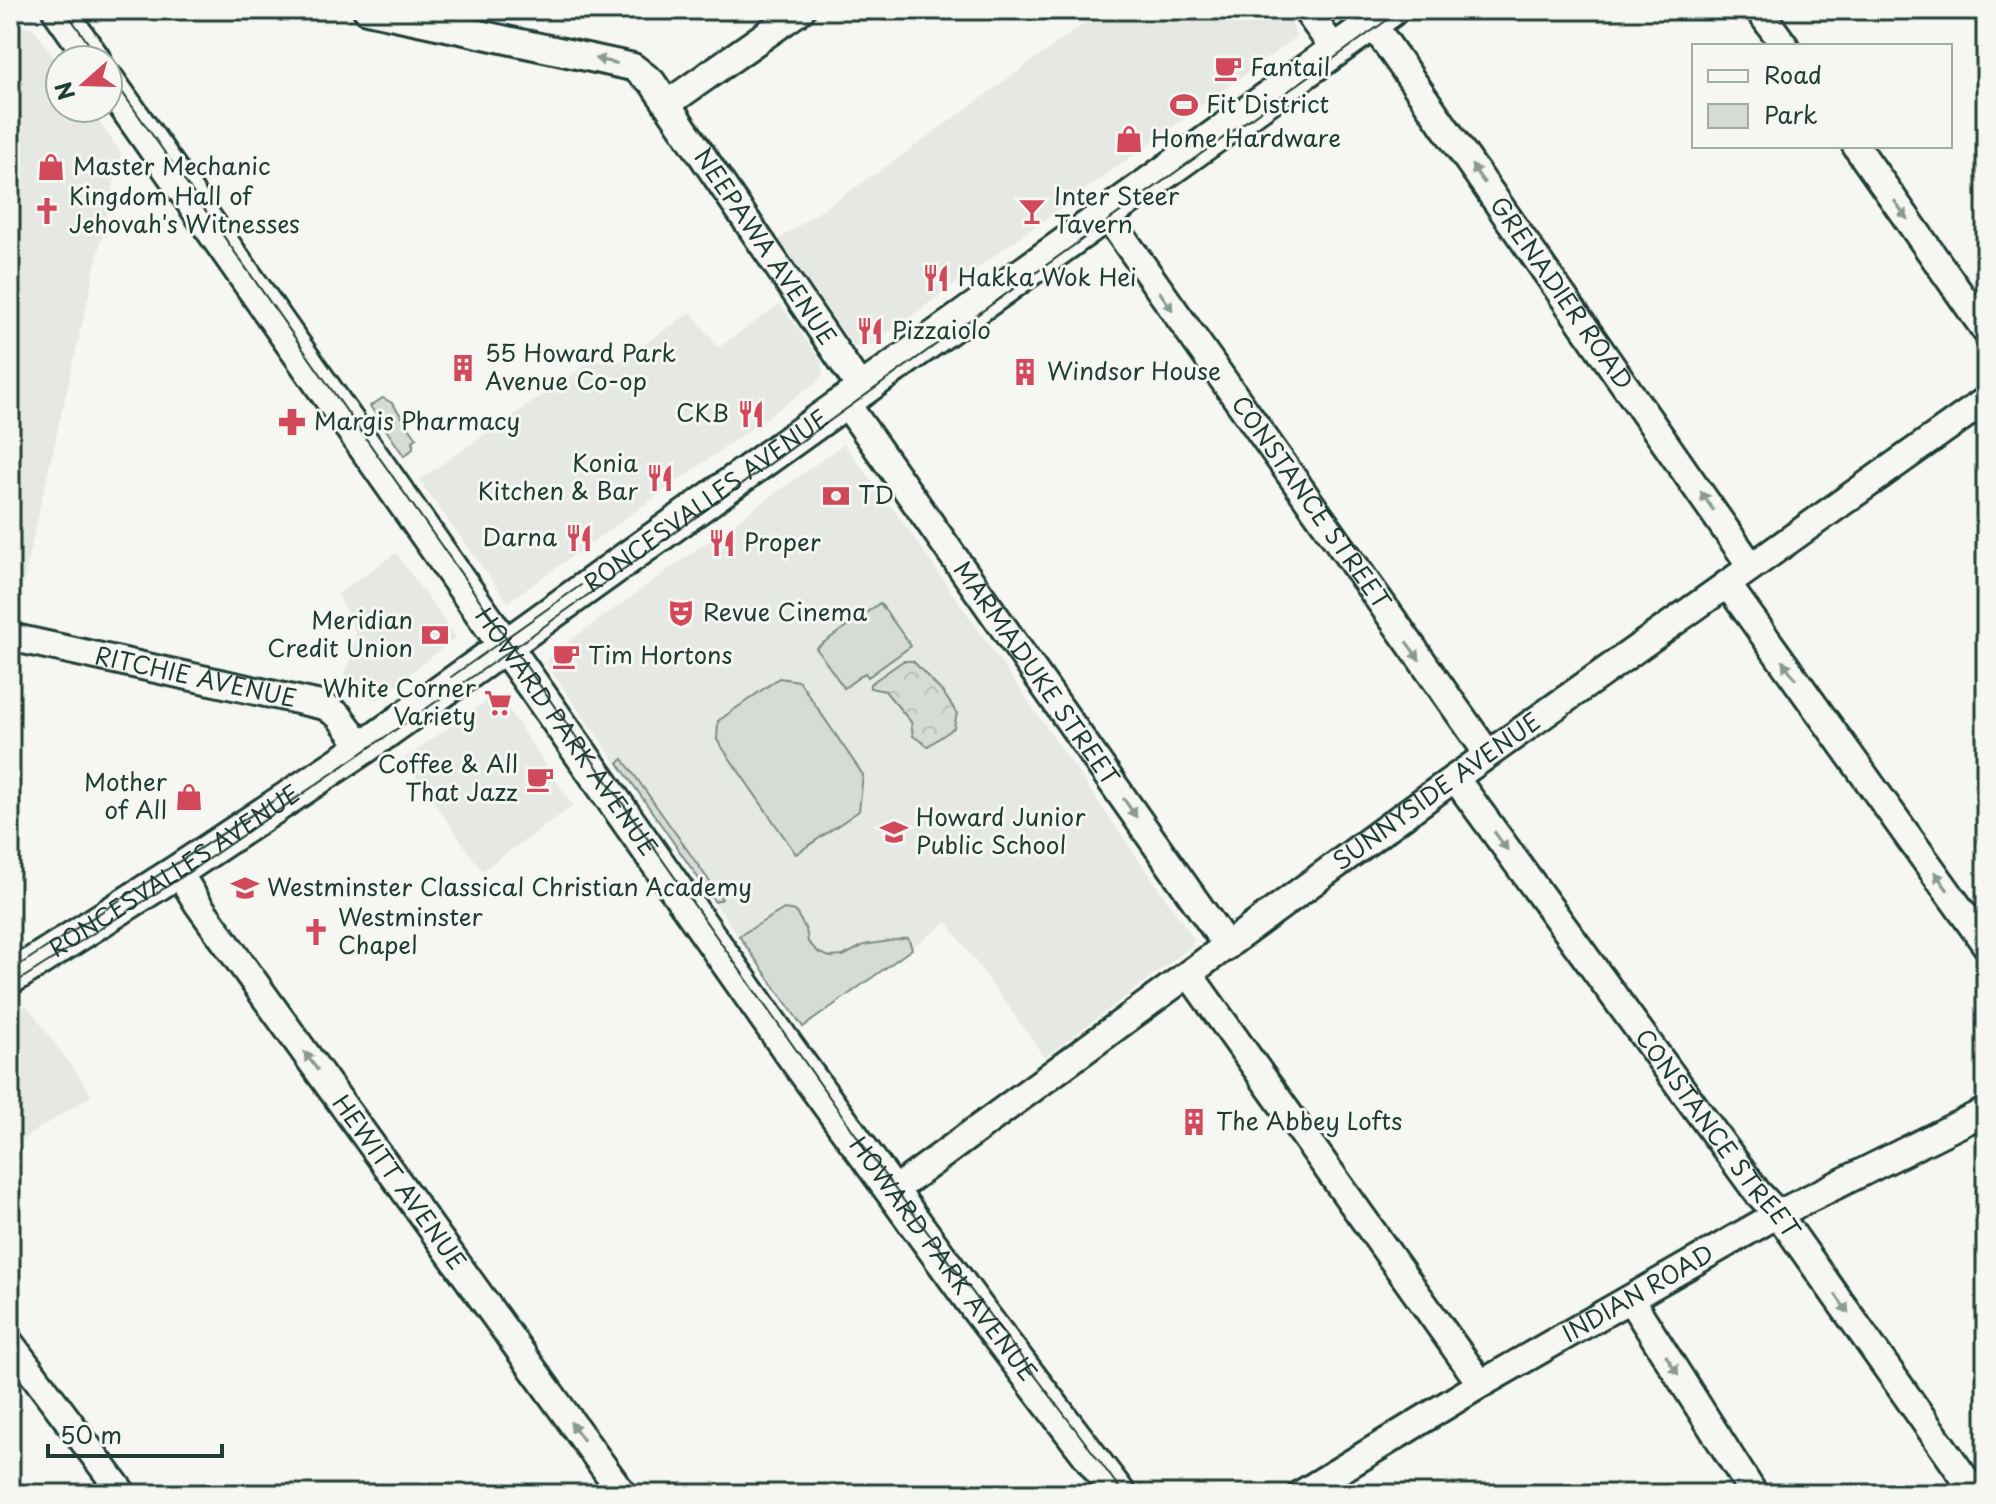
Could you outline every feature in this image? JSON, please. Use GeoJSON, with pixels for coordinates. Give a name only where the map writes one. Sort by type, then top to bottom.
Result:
{"type":"FeatureCollection","features":[{"type":"Feature","properties":{"kind":"street"},"geometry":{"type":"LineString","coordinates":[[59,10],[83,44]]}},
{"type":"Feature","properties":{"kind":"street","name":"NEEPAWA AVENUE"},"geometry":{"type":"LineString","coordinates":[[367,10],[633,67],[652,82],[854,396]]}},
{"type":"Feature","properties":{"kind":"street"},"geometry":{"type":"LineString","coordinates":[[667,104],[801,10]]}},
{"type":"Feature","properties":{"kind":"street"},"geometry":{"type":"LineString","coordinates":[[1306,10],[1335,50]]}},
{"type":"Feature","properties":{"kind":"street"},"geometry":{"type":"LineString","coordinates":[[1759,10],[1784,44]]}},
{"type":"Feature","properties":{"kind":"street","name":"RONCESVALLES AVENUE"},"geometry":{"type":"LineString","coordinates":[[10,978],[363,748],[1382,16]]}},
{"type":"Feature","properties":{"kind":"street","name":"GRENADIER ROAD"},"geometry":{"type":"LineString","coordinates":[[1382,16],[1751,566]]}},
{"type":"Feature","properties":{"kind":"street","name":"HOWARD PARK AVENUE"},"geometry":{"type":"LineString","coordinates":[[124,104],[892,1192],[1119,1494]]}},
{"type":"Feature","properties":{"kind":"street"},"geometry":{"type":"LineString","coordinates":[[1857,148],[1986,331]]}},
{"type":"Feature","properties":{"kind":"street","name":"CONSTANCE STREET"},"geometry":{"type":"LineString","coordinates":[[1106,214],[1488,754]]}},
{"type":"Feature","properties":{"kind":"street","name":"MARMADUKE STREET"},"geometry":{"type":"LineString","coordinates":[[854,396],[940,539],[1227,946]]}},
{"type":"Feature","properties":{"kind":"street","name":"SUNNYSIDE AVENUE"},"geometry":{"type":"LineString","coordinates":[[892,1192],[1488,754],[1986,400]]}},
{"type":"Feature","properties":{"kind":"street"},"geometry":{"type":"LineString","coordinates":[[1727,584],[1986,945]]}},
{"type":"Feature","properties":{"kind":"street","name":"RITCHIE AVENUE"},"geometry":{"type":"LineString","coordinates":[[10,637],[325,706],[339,716],[363,748]]}},
{"type":"Feature","properties":{"kind":"street","name":"CONSTANCE STREET"},"geometry":{"type":"LineString","coordinates":[[1455,778],[1757,1192],[1778,1214],[1976,1494]]}},
{"type":"Feature","properties":{"kind":"street","name":"HEWITT AVENUE"},"geometry":{"type":"LineString","coordinates":[[178,871],[198,904],[623,1494]]}},
{"type":"Feature","properties":{"kind":"street"},"geometry":{"type":"LineString","coordinates":[[1189,974],[1481,1384]]}},
{"type":"Feature","properties":{"kind":"street","name":"INDIAN ROAD"},"geometry":{"type":"LineString","coordinates":[[1301,1494],[1481,1384],[1778,1214],[1986,1111]]}},
{"type":"Feature","properties":{"kind":"street"},"geometry":{"type":"LineString","coordinates":[[1630,1299],[1754,1494]]}},
{"type":"Feature","properties":{"kind":"street"},"geometry":{"type":"LineString","coordinates":[[10,1343],[123,1494]]}},
{"type":"Feature","properties":{"kind":"shaded area"},"geometry":{"type":"Polygon","coordinates":[[[1103,10],[1282,10],[1292,24],[1296,37],[867,348],[853,346],[779,239],[897,159],[1103,10]]]}},
{"type":"Feature","properties":{"kind":"shaded area"},"geometry":{"type":"Polygon","coordinates":[[[19,27],[29,27],[45,44],[44,124],[100,124],[121,153],[16,612],[10,611],[10,34],[19,27]]]}},
{"type":"Feature","properties":{"kind":"shaded area"},"geometry":{"type":"Polygon","coordinates":[[[780,304],[821,361],[823,373],[819,380],[508,602],[419,480],[595,359],[616,364],[691,312],[718,348],[780,304]]]}},
{"type":"Feature","properties":{"kind":"shaded area","name":"Howard Junior Public School"},"geometry":{"type":"Polygon","coordinates":[[[844,444],[903,522],[1194,939],[1191,947],[1045,1057],[947,922],[803,1027],[547,665],[548,658],[554,652],[844,444]]]}},
{"type":"Feature","properties":{"kind":"shaded area"},"geometry":{"type":"Polygon","coordinates":[[[396,553],[456,637],[377,700],[340,686],[350,662],[356,634],[338,594],[396,553]]]}},
{"type":"Feature","properties":{"kind":"shaded area"},"geometry":{"type":"Polygon","coordinates":[[[499,695],[573,806],[482,871],[404,759],[493,696],[499,695]]]}},
{"type":"Feature","properties":{"kind":"shaded area"},"geometry":{"type":"Polygon","coordinates":[[[27,1005],[92,1095],[10,1147],[10,1016],[27,1005]]]}},
{"type":"Feature","properties":{"kind":"green space"},"geometry":{"type":"Polygon","coordinates":[[[383,398],[392,403],[417,438],[413,441],[413,449],[404,456],[370,406],[383,398]]]}},
{"type":"Feature","properties":{"kind":"green space"},"geometry":{"type":"Polygon","coordinates":[[[880,603],[911,646],[868,677],[865,673],[844,688],[816,648],[880,603]]]}},
{"type":"Feature","properties":{"kind":"green space"},"geometry":{"type":"Polygon","coordinates":[[[903,661],[913,661],[957,713],[954,728],[928,746],[913,736],[911,722],[885,691],[870,688],[870,684],[903,661]]]}},
{"type":"Feature","properties":{"kind":"green space"},"geometry":{"type":"Polygon","coordinates":[[[779,678],[799,681],[863,775],[859,811],[796,854],[717,740],[718,721],[779,678]]]}},
{"type":"Feature","properties":{"kind":"green space"},"geometry":{"type":"Polygon","coordinates":[[[623,759],[722,899],[715,902],[618,763],[623,759]]]}},
{"type":"Feature","properties":{"kind":"green space"},"geometry":{"type":"Polygon","coordinates":[[[784,909],[795,911],[806,929],[808,942],[819,953],[830,957],[843,956],[864,945],[908,938],[912,949],[803,1027],[739,936],[784,909]]]}},
{"type":"Feature","properties":{"kind":"tram line"},"geometry":{"type":"LineString","coordinates":[[65,10],[89,44]]}},
{"type":"Feature","properties":{"kind":"tram line"},"geometry":{"type":"LineString","coordinates":[[10,986],[182,877],[514,648],[1401,10]]}},
{"type":"Feature","properties":{"kind":"tram line"},"geometry":{"type":"LineString","coordinates":[[124,95],[880,1169],[1124,1494]]}},
{"type":"Feature","properties":{"kind":"tram line"},"geometry":{"type":"LineString","coordinates":[[451,677],[581,585]]}},
{"type":"Feature","properties":{"kind":"tram line"},"geometry":{"type":"LineString","coordinates":[[10,971],[284,794]]}},
{"type":"Feature","properties":{"kind":"place","name":"Fantail"},"geometry":{"type":"Point","coordinates":[1228,68]}},
{"type":"Feature","properties":{"kind":"place","name":"Fit District"},"geometry":{"type":"Point","coordinates":[1184,105]}},
{"type":"Feature","properties":{"kind":"place","name":"Home Hardware"},"geometry":{"type":"Point","coordinates":[1129,139]}},
{"type":"Feature","properties":{"kind":"place","name":"Master Mechanic"},"geometry":{"type":"Point","coordinates":[51,167]}},
{"type":"Feature","properties":{"kind":"place","name":"Kingdom Hall of Jehovah's Witnesses"},"geometry":{"type":"Point","coordinates":[47,211]}},
{"type":"Feature","properties":{"kind":"place","name":"Inter Steer Tavern"},"geometry":{"type":"Point","coordinates":[1032,211]}},
{"type":"Feature","properties":{"kind":"place","name":"Hakka Wok Hei"},"geometry":{"type":"Point","coordinates":[936,278]}},
{"type":"Feature","properties":{"kind":"place","name":"Pizzaiolo"},"geometry":{"type":"Point","coordinates":[870,331]}},
{"type":"Feature","properties":{"kind":"place","name":"55 Howard Park Avenue Co-op"},"geometry":{"type":"Point","coordinates":[463,368]}},
{"type":"Feature","properties":{"kind":"place","name":"Windsor House"},"geometry":{"type":"Point","coordinates":[1025,372]}},
{"type":"Feature","properties":{"kind":"place","name":"CKB"},"geometry":{"type":"Point","coordinates":[751,414]}},
{"type":"Feature","properties":{"kind":"place","name":"Margis Pharmacy"},"geometry":{"type":"Point","coordinates":[292,422]}},
{"type":"Feature","properties":{"kind":"place","name":"Konia Kitchen & Bar"},"geometry":{"type":"Point","coordinates":[660,478]}},
{"type":"Feature","properties":{"kind":"place","name":"TD"},"geometry":{"type":"Point","coordinates":[836,496]}},
{"type":"Feature","properties":{"kind":"place","name":"Darna"},"geometry":{"type":"Point","coordinates":[579,538]}},
{"type":"Feature","properties":{"kind":"place","name":"Proper"},"geometry":{"type":"Point","coordinates":[722,543]}},
{"type":"Feature","properties":{"kind":"place","name":"Revue Cinema"},"geometry":{"type":"Point","coordinates":[681,613]}},
{"type":"Feature","properties":{"kind":"place","name":"Meridian Credit Union"},"geometry":{"type":"Point","coordinates":[435,635]}},
{"type":"Feature","properties":{"kind":"place","name":"Tim Hortons"},"geometry":{"type":"Point","coordinates":[566,656]}},
{"type":"Feature","properties":{"kind":"place","name":"White Corner Variety"},"geometry":{"type":"Point","coordinates":[498,703]}},
{"type":"Feature","properties":{"kind":"place","name":"Coffee & All That Jazz"},"geometry":{"type":"Point","coordinates":[540,779]}},
{"type":"Feature","properties":{"kind":"place","name":"Mother of All"},"geometry":{"type":"Point","coordinates":[189,797]}},
{"type":"Feature","properties":{"kind":"place","name":"Howard Junior Public School"},"geometry":{"type":"Point","coordinates":[894,832]}},
{"type":"Feature","properties":{"kind":"place","name":"Westminster Classical Christian Academy"},"geometry":{"type":"Point","coordinates":[245,888]}},
{"type":"Feature","properties":{"kind":"place","name":"Westminster Chapel"},"geometry":{"type":"Point","coordinates":[316,932]}},
{"type":"Feature","properties":{"kind":"place","name":"The Abbey Lofts"},"geometry":{"type":"Point","coordinates":[1194,1122]}}]}
